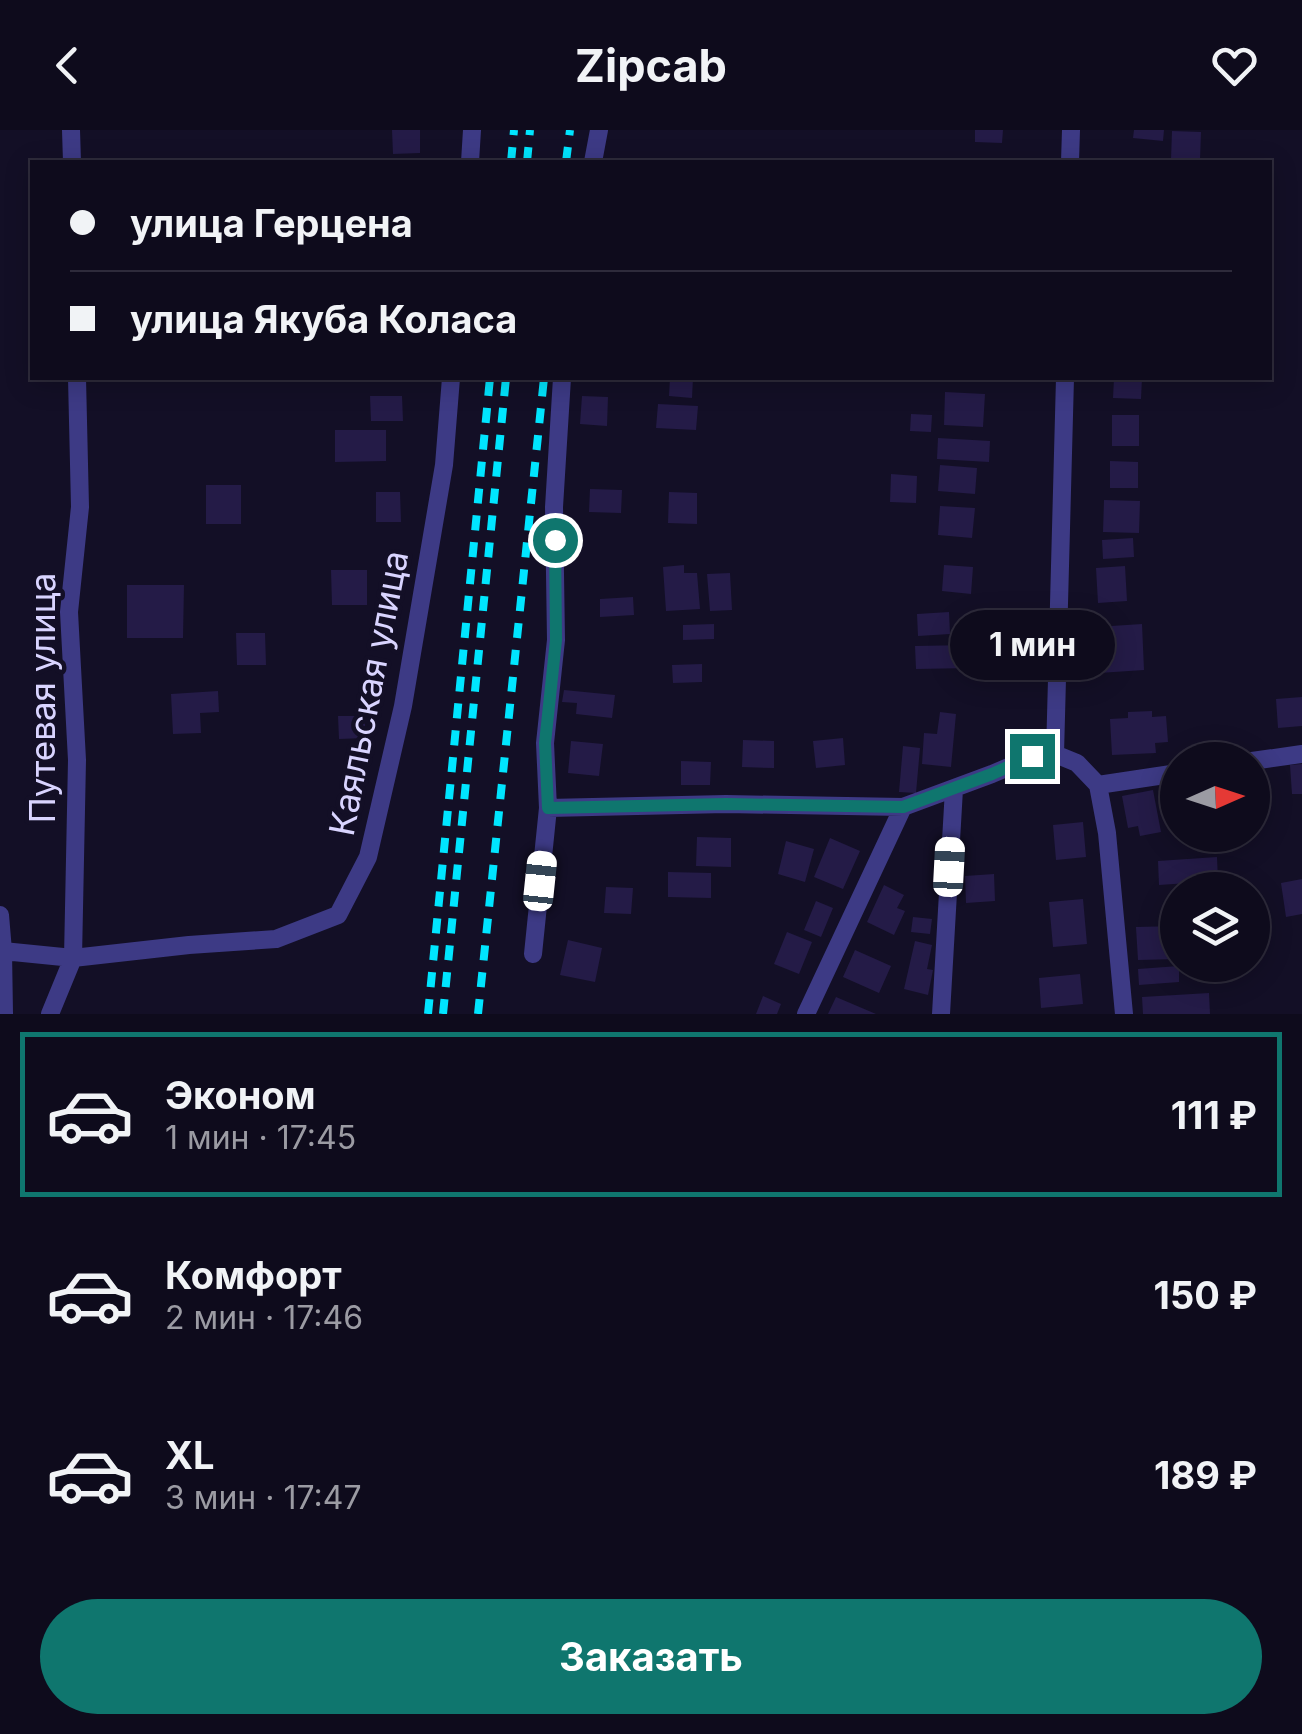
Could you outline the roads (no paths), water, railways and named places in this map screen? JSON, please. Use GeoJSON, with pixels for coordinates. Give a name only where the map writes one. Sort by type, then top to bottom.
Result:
{"type":"FeatureCollection","features":[{"type":"Feature","properties":{"kind":"street"},"geometry":{"type":"LineString","coordinates":[[71,130],[72,160]]}},
{"type":"Feature","properties":{"kind":"street"},"geometry":{"type":"LineString","coordinates":[[470,160],[472,130]]}},
{"type":"Feature","properties":{"kind":"street"},"geometry":{"type":"LineString","coordinates":[[592,160],[598,130]]}},
{"type":"Feature","properties":{"kind":"street"},"geometry":{"type":"LineString","coordinates":[[1070,160],[1071,130]]}},
{"type":"Feature","properties":{"kind":"street","name":"Путевая улица"},"geometry":{"type":"LineString","coordinates":[[50,1014],[73,958],[76,760],[69,612],[80,507],[77,380]]}},
{"type":"Feature","properties":{"kind":"street","name":"Каяльская улица"},"geometry":{"type":"LineString","coordinates":[[4,951],[73,958],[276,939],[338,916],[368,857],[404,706],[444,465],[451,380]]}},
{"type":"Feature","properties":{"kind":"street"},"geometry":{"type":"LineString","coordinates":[[532,954],[548,808],[545,743],[556,640],[554,507],[562,380]]}},
{"type":"Feature","properties":{"kind":"street"},"geometry":{"type":"LineString","coordinates":[[1055,754],[1065,380]]}},
{"type":"Feature","properties":{"kind":"street"},"geometry":{"type":"LineString","coordinates":[[548,808],[726,804],[903,807],[1032,756],[1055,754],[1078,763],[1098,785],[1107,832],[1124,1014]]}},
{"type":"Feature","properties":{"kind":"street"},"geometry":{"type":"LineString","coordinates":[[1270,758],[1302,754]]}},
{"type":"Feature","properties":{"kind":"street"},"geometry":{"type":"LineString","coordinates":[[1098,785],[1160,776]]}},
{"type":"Feature","properties":{"kind":"street"},"geometry":{"type":"LineString","coordinates":[[941,1014],[954,788]]}},
{"type":"Feature","properties":{"kind":"street"},"geometry":{"type":"LineString","coordinates":[[806,1014],[903,807]]}},
{"type":"Feature","properties":{"kind":"street"},"geometry":{"type":"LineString","coordinates":[[0,915],[4,1014]]}},
{"type":"Feature","properties":{"kind":"railway"},"geometry":{"type":"LineString","coordinates":[[511,160],[514,130]]}},
{"type":"Feature","properties":{"kind":"railway"},"geometry":{"type":"LineString","coordinates":[[527,160],[530,130]]}},
{"type":"Feature","properties":{"kind":"railway"},"geometry":{"type":"LineString","coordinates":[[566,160],[570,130]]}},
{"type":"Feature","properties":{"kind":"railway"},"geometry":{"type":"LineString","coordinates":[[428,1014],[490,380]]}},
{"type":"Feature","properties":{"kind":"railway"},"geometry":{"type":"LineString","coordinates":[[443,1014],[506,380]]}},
{"type":"Feature","properties":{"kind":"railway"},"geometry":{"type":"LineString","coordinates":[[478,1014],[544,380]]}}]}
